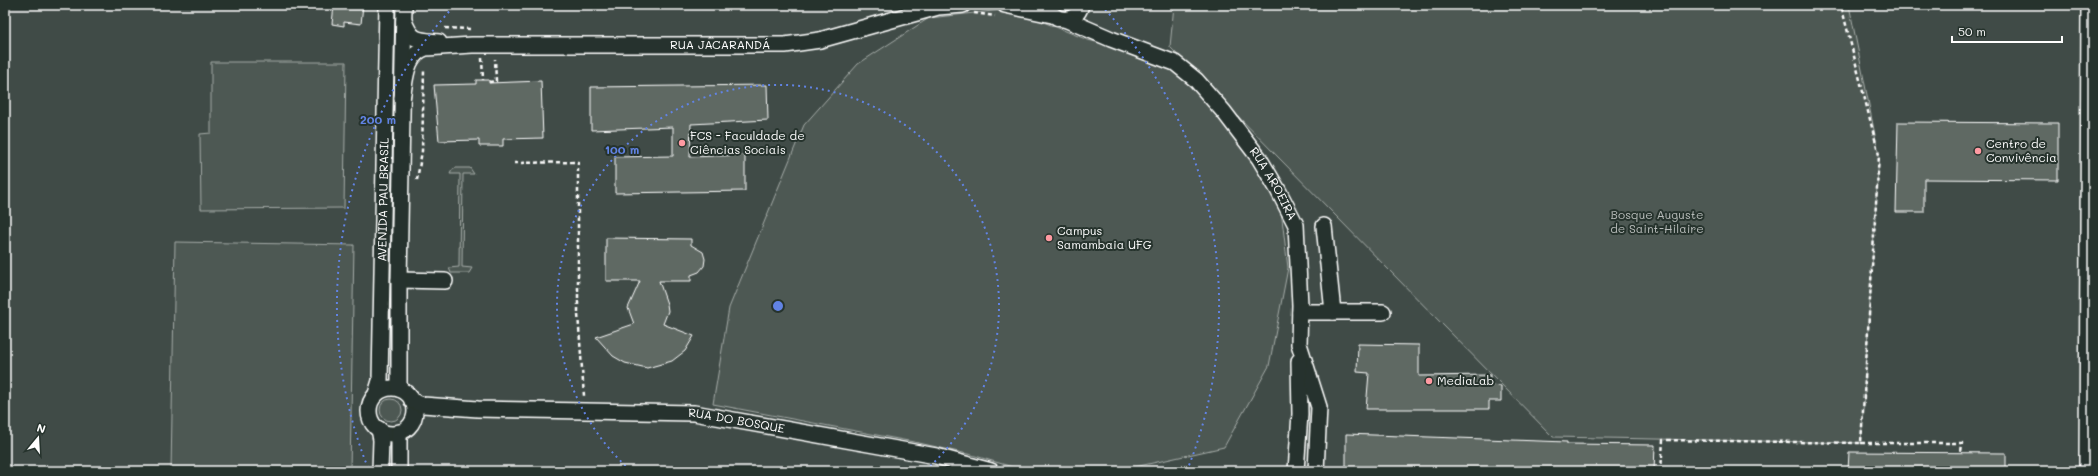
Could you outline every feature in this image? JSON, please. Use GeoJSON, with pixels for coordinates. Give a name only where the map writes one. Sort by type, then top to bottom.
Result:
{"type":"FeatureCollection","features":[{"type":"Feature","properties":{"kind":"street","name":"AVENIDA PAU BRASIL"},"geometry":{"type":"LineString","coordinates":[[376,394],[380,381],[386,5]]}},
{"type":"Feature","properties":{"kind":"street","name":"AVENIDA PAU BRASIL"},"geometry":{"type":"LineString","coordinates":[[399,389],[399,280],[404,5]]}},
{"type":"Feature","properties":{"kind":"street"},"geometry":{"type":"LineString","coordinates":[[2087,471],[2090,417],[2091,33],[2089,5]]}},
{"type":"Feature","properties":{"kind":"street","name":"RUA JACARANDÁ"},"geometry":{"type":"LineString","coordinates":[[476,51],[785,45],[820,40],[938,7],[965,8]]}},
{"type":"Feature","properties":{"kind":"street"},"geometry":{"type":"LineString","coordinates":[[1066,20],[1077,14],[1081,7]]}},
{"type":"Feature","properties":{"kind":"street","name":"RUA AROEIRA"},"geometry":{"type":"LineString","coordinates":[[1081,7],[1111,39]]}},
{"type":"Feature","properties":{"kind":"street","name":"RUA AROEIRA"},"geometry":{"type":"LineString","coordinates":[[1001,10],[1050,10],[1056,18],[1066,20],[1175,63],[1196,80],[1259,158],[1296,225],[1300,312],[1299,344],[1319,407],[1316,471]]}},
{"type":"Feature","properties":{"kind":"street"},"geometry":{"type":"LineString","coordinates":[[404,20],[409,34],[417,40],[476,51]]}},
{"type":"Feature","properties":{"kind":"street"},"geometry":{"type":"LineString","coordinates":[[402,98],[409,64],[416,53],[426,48],[476,51]]}},
{"type":"Feature","properties":{"kind":"street"},"geometry":{"type":"LineString","coordinates":[[1324,226],[1333,312]]}},
{"type":"Feature","properties":{"kind":"street"},"geometry":{"type":"LineString","coordinates":[[399,280],[445,281]]}},
{"type":"Feature","properties":{"kind":"street"},"geometry":{"type":"LineString","coordinates":[[1300,312],[1383,312]]}},
{"type":"Feature","properties":{"kind":"street"},"geometry":{"type":"LineString","coordinates":[[1296,471],[1300,414],[1299,344]]}},
{"type":"Feature","properties":{"kind":"street"},"geometry":{"type":"LineString","coordinates":[[378,429],[392,434],[399,432],[410,425],[413,408],[408,395],[399,389],[387,388],[376,394],[372,399],[369,412],[378,429],[381,440],[380,471]]}},
{"type":"Feature","properties":{"kind":"street","name":"RUA DO BOSQUE"},"geometry":{"type":"LineString","coordinates":[[413,408],[420,413],[443,414],[478,410],[694,413],[936,456],[990,471]]}},
{"type":"Feature","properties":{"kind":"street"},"geometry":{"type":"LineString","coordinates":[[399,432],[400,471]]}},
{"type":"Feature","properties":{"kind":"path"},"geometry":{"type":"LineString","coordinates":[[1842,5],[1879,155],[1861,443]]}},
{"type":"Feature","properties":{"kind":"path"},"geometry":{"type":"LineString","coordinates":[[965,8],[1001,10]]}},
{"type":"Feature","properties":{"kind":"path"},"geometry":{"type":"LineString","coordinates":[[443,28],[474,29]]}},
{"type":"Feature","properties":{"kind":"path"},"geometry":{"type":"LineString","coordinates":[[476,51],[477,60]]}},
{"type":"Feature","properties":{"kind":"path"},"geometry":{"type":"LineString","coordinates":[[476,51],[483,80]]}},
{"type":"Feature","properties":{"kind":"path"},"geometry":{"type":"LineString","coordinates":[[476,51],[495,56],[496,81],[489,82]]}},
{"type":"Feature","properties":{"kind":"path"},"geometry":{"type":"LineString","coordinates":[[416,183],[422,151],[424,67]]}},
{"type":"Feature","properties":{"kind":"path"},"geometry":{"type":"LineString","coordinates":[[514,163],[578,162],[578,314],[584,396]]}},
{"type":"Feature","properties":{"kind":"path"},"geometry":{"type":"LineString","coordinates":[[1661,471],[1663,440],[1962,443],[1961,453]]}},
{"type":"Feature","properties":{"kind":"shaded area","name":"Campus Samambaia UFG"},"geometry":{"type":"Polygon","coordinates":[[[5,5],[2093,5],[2093,471],[5,471],[5,5]]]}},
{"type":"Feature","properties":{"kind":"green space"},"geometry":{"type":"Polygon","coordinates":[[[1053,5],[1074,5],[1073,9],[1064,14],[1053,5]]]}},
{"type":"Feature","properties":{"kind":"green space","name":"Bosque Auguste de Saint-Hilaire"},"geometry":{"type":"Polygon","coordinates":[[[1174,5],[1849,5],[1879,155],[1861,443],[1553,437],[1170,47],[1174,5]]]}},
{"type":"Feature","properties":{"kind":"green space"},"geometry":{"type":"Polygon","coordinates":[[[1011,9],[1088,40],[1166,60],[1223,120],[1279,194],[1288,268],[1269,366],[1224,447],[1117,471],[1026,471],[972,455],[919,443],[713,404],[729,308],[804,125],[858,64],[929,18],[1011,9]]]}},
{"type":"Feature","properties":{"kind":"green space"},"geometry":{"type":"Polygon","coordinates":[[[211,62],[346,62],[344,208],[201,209],[200,134],[211,133],[211,62]]]}},
{"type":"Feature","properties":{"kind":"green space"},"geometry":{"type":"Polygon","coordinates":[[[456,168],[470,168],[474,174],[463,174],[462,267],[472,268],[469,273],[451,273],[449,268],[459,267],[460,174],[450,174],[452,170],[456,168]]]}},
{"type":"Feature","properties":{"kind":"green space"},"geometry":{"type":"Polygon","coordinates":[[[175,242],[354,245],[350,471],[171,471],[175,242]]]}},
{"type":"Feature","properties":{"kind":"green space"},"geometry":{"type":"Polygon","coordinates":[[[391,399],[399,402],[402,410],[399,418],[391,421],[383,418],[380,410],[383,402],[391,399]]]}},
{"type":"Feature","properties":{"kind":"building"},"geometry":{"type":"Polygon","coordinates":[[[334,5],[363,5],[361,24],[344,22],[344,26],[332,24],[334,5]]]}},
{"type":"Feature","properties":{"kind":"building"},"geometry":{"type":"Polygon","coordinates":[[[476,80],[489,80],[489,83],[541,81],[543,138],[503,139],[503,146],[479,146],[479,140],[439,141],[434,85],[476,84],[476,80]]]}},
{"type":"Feature","properties":{"kind":"building","name":"FCS - Faculdade de Ciências Sociais"},"geometry":{"type":"Polygon","coordinates":[[[767,85],[768,120],[691,124],[690,157],[745,155],[745,191],[615,193],[615,157],[673,156],[673,127],[591,130],[591,87],[767,85]]]}},
{"type":"Feature","properties":{"kind":"building","name":"Centro de Convivência"},"geometry":{"type":"Polygon","coordinates":[[[1898,122],[2058,123],[2058,180],[1924,179],[1924,212],[1896,212],[1898,122]]]}},
{"type":"Feature","properties":{"kind":"building"},"geometry":{"type":"Polygon","coordinates":[[[606,238],[691,239],[691,245],[703,252],[705,259],[704,266],[699,272],[691,275],[691,281],[659,281],[668,311],[663,324],[694,336],[685,351],[672,361],[647,368],[625,363],[613,356],[596,337],[634,324],[628,308],[640,281],[606,281],[606,238]]]}},
{"type":"Feature","properties":{"kind":"building","name":"MediaLab"},"geometry":{"type":"Polygon","coordinates":[[[1358,344],[1419,345],[1419,376],[1490,375],[1490,385],[1501,386],[1501,401],[1489,401],[1489,409],[1366,409],[1369,373],[1357,372],[1358,344]]]}},
{"type":"Feature","properties":{"kind":"building"},"geometry":{"type":"Polygon","coordinates":[[[1346,434],[1567,442],[1567,444],[1655,445],[1654,471],[1346,471],[1346,434]]]}},
{"type":"Feature","properties":{"kind":"building"},"geometry":{"type":"Polygon","coordinates":[[[1849,452],[2006,453],[2006,471],[1848,471],[1849,452]]]}},
{"type":"Feature","properties":{"kind":"place","name":"FCS - Faculdade de Ciências Sociais"},"geometry":{"type":"Point","coordinates":[682,143]}},
{"type":"Feature","properties":{"kind":"place","name":"Centro de Convivência"},"geometry":{"type":"Point","coordinates":[1978,151]}},
{"type":"Feature","properties":{"kind":"place","name":"Campus Samambaia UFG"},"geometry":{"type":"Point","coordinates":[1049,238]}},
{"type":"Feature","properties":{"kind":"place","name":"MediaLab"},"geometry":{"type":"Point","coordinates":[1429,381]}}]}
